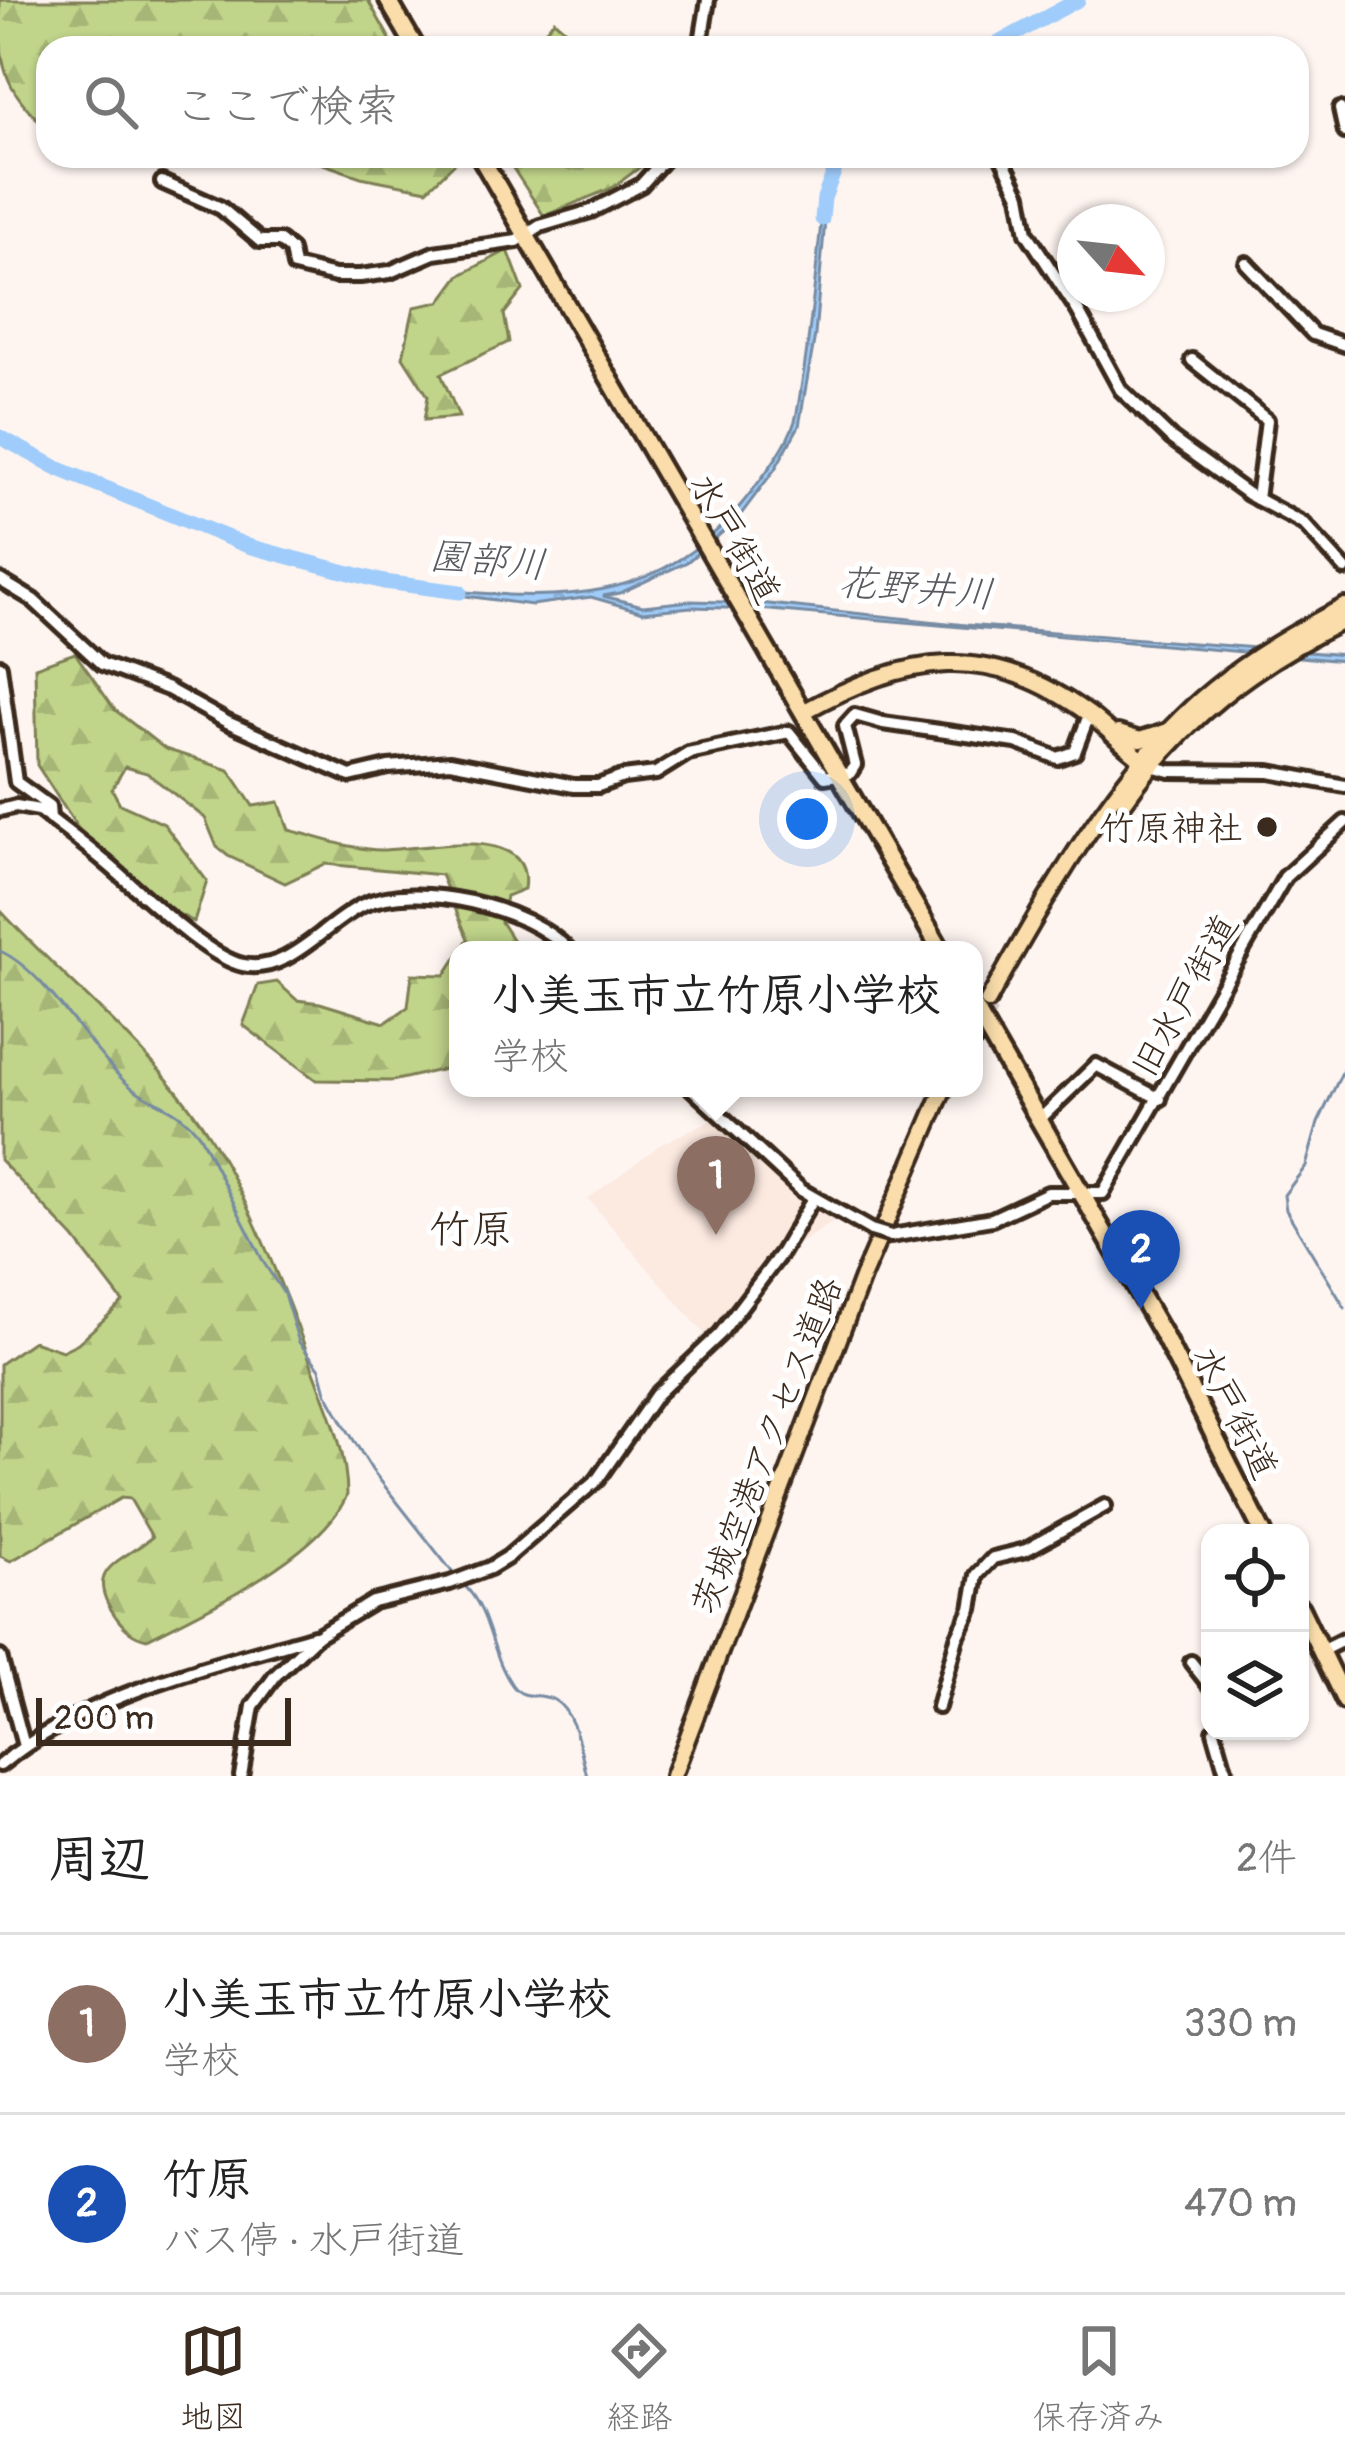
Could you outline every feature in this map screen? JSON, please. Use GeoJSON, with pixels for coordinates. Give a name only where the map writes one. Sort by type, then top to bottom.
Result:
{"type":"FeatureCollection","features":[{"type":"Feature","properties":{"kind":"highway"},"geometry":{"type":"LineString","coordinates":[[388,0],[409,36]]}},
{"type":"Feature","properties":{"kind":"highway","name":"水戸街道"},"geometry":{"type":"LineString","coordinates":[[487,168],[936,941]]}},
{"type":"Feature","properties":{"kind":"highway","name":"水戸街道"},"geometry":{"type":"LineString","coordinates":[[985,1005],[1039,1120],[1189,1382],[1259,1524]]}},
{"type":"Feature","properties":{"kind":"highway"},"geometry":{"type":"LineString","coordinates":[[1309,1626],[1345,1701]]}},
{"type":"Feature","properties":{"kind":"main road"},"geometry":{"type":"LineString","coordinates":[[985,1005],[1044,904],[1168,730],[1240,668],[1345,606]]}},
{"type":"Feature","properties":{"kind":"main road"},"geometry":{"type":"LineString","coordinates":[[1147,763],[1243,678],[1345,620]]}},
{"type":"Feature","properties":{"kind":"main road"},"geometry":{"type":"LineString","coordinates":[[803,712],[874,676],[950,664],[1018,675],[1044,686],[1096,720],[1147,763]]}},
{"type":"Feature","properties":{"kind":"main road"},"geometry":{"type":"LineString","coordinates":[[1096,720],[1140,740],[1168,730]]}},
{"type":"Feature","properties":{"kind":"main road","name":"茨城空港アクセス道路"},"geometry":{"type":"LineString","coordinates":[[673,1776],[862,1278],[943,1097]]}},
{"type":"Feature","properties":{"kind":"street"},"geometry":{"type":"LineString","coordinates":[[702,36],[708,0]]}},
{"type":"Feature","properties":{"kind":"street"},"geometry":{"type":"LineString","coordinates":[[1340,109],[1345,132]]}},
{"type":"Feature","properties":{"kind":"street"},"geometry":{"type":"LineString","coordinates":[[162,182],[221,208],[260,241],[280,241],[291,250],[294,266],[335,276],[390,272],[434,253],[517,241],[641,185],[657,168]]}},
{"type":"Feature","properties":{"kind":"street"},"geometry":{"type":"LineString","coordinates":[[1007,168],[1020,195],[1027,233],[1078,311],[1121,390],[1172,439],[1258,499],[1304,524],[1345,569]]}},
{"type":"Feature","properties":{"kind":"street"},"geometry":{"type":"LineString","coordinates":[[1246,263],[1313,334],[1345,345]]}},
{"type":"Feature","properties":{"kind":"street"},"geometry":{"type":"LineString","coordinates":[[1192,360],[1267,420],[1258,499]]}},
{"type":"Feature","properties":{"kind":"street"},"geometry":{"type":"LineString","coordinates":[[0,580],[33,600],[103,664],[168,689],[227,722],[350,776],[388,767],[450,762],[574,786],[598,786],[623,776],[656,773],[688,753],[789,733],[825,777],[842,776],[854,765],[845,725],[855,715],[1016,742],[1058,758],[1075,752],[1096,720]]}},
{"type":"Feature","properties":{"kind":"street"},"geometry":{"type":"LineString","coordinates":[[0,666],[16,782],[49,806],[50,819]]}},
{"type":"Feature","properties":{"kind":"street"},"geometry":{"type":"LineString","coordinates":[[1147,763],[1204,773],[1270,772],[1345,786]]}},
{"type":"Feature","properties":{"kind":"street"},"geometry":{"type":"LineString","coordinates":[[0,811],[26,807],[50,819],[164,913],[237,964],[270,964],[357,907],[396,896],[463,901],[515,916],[559,941]]}},
{"type":"Feature","properties":{"kind":"street","name":"旧水戸街道"},"geometry":{"type":"LineString","coordinates":[[1082,1192],[1103,1193],[1108,1188],[1285,877],[1345,822]]}},
{"type":"Feature","properties":{"kind":"street"},"geometry":{"type":"LineString","coordinates":[[1039,1120],[1096,1064],[1160,1099]]}},
{"type":"Feature","properties":{"kind":"street"},"geometry":{"type":"LineString","coordinates":[[702,1097],[814,1199],[891,1236],[992,1220],[1048,1192],[1082,1192]]}},
{"type":"Feature","properties":{"kind":"street"},"geometry":{"type":"LineString","coordinates":[[0,1765],[24,1746],[101,1703],[318,1635],[373,1602],[449,1583],[508,1557],[597,1480],[656,1395],[720,1334],[782,1252],[814,1199]]}},
{"type":"Feature","properties":{"kind":"street"},"geometry":{"type":"LineString","coordinates":[[938,1706],[956,1638],[971,1609],[977,1575],[993,1558],[1026,1550],[1105,1506]]}},
{"type":"Feature","properties":{"kind":"street"},"geometry":{"type":"LineString","coordinates":[[241,1776],[259,1694],[318,1635]]}},
{"type":"Feature","properties":{"kind":"street"},"geometry":{"type":"LineString","coordinates":[[1321,1651],[1345,1640]]}},
{"type":"Feature","properties":{"kind":"street"},"geometry":{"type":"LineString","coordinates":[[0,1657],[24,1746]]}},
{"type":"Feature","properties":{"kind":"street"},"geometry":{"type":"LineString","coordinates":[[1191,1661],[1201,1674]]}},
{"type":"Feature","properties":{"kind":"street"},"geometry":{"type":"LineString","coordinates":[[0,1691],[13,1706]]}},
{"type":"Feature","properties":{"kind":"street"},"geometry":{"type":"LineString","coordinates":[[1217,1740],[1227,1776]]}},
{"type":"Feature","properties":{"kind":"shaded area"},"geometry":{"type":"Polygon","coordinates":[[[713,1119],[781,1182],[834,1221],[790,1250],[709,1339],[588,1199],[661,1144],[713,1119]]]}},
{"type":"Feature","properties":{"kind":"green space"},"geometry":{"type":"Polygon","coordinates":[[[0,0],[368,0],[388,36],[36,36],[36,117],[12,86],[1,42],[0,0]]]}},
{"type":"Feature","properties":{"kind":"green space"},"geometry":{"type":"Polygon","coordinates":[[[554,20],[572,36],[540,36],[554,20]]]}},
{"type":"Feature","properties":{"kind":"green space"},"geometry":{"type":"Polygon","coordinates":[[[335,168],[450,168],[427,190],[335,168]]]}},
{"type":"Feature","properties":{"kind":"green space"},"geometry":{"type":"Polygon","coordinates":[[[513,168],[639,168],[612,188],[544,216],[513,168]]]}},
{"type":"Feature","properties":{"kind":"green space"},"geometry":{"type":"Polygon","coordinates":[[[508,250],[523,290],[504,314],[509,342],[441,374],[459,417],[424,420],[428,396],[403,357],[414,307],[440,302],[459,276],[508,250]]]}},
{"type":"Feature","properties":{"kind":"green space"},"geometry":{"type":"Polygon","coordinates":[[[75,653],[115,710],[165,749],[229,770],[253,806],[279,802],[289,830],[371,849],[471,844],[512,854],[523,868],[524,889],[506,896],[501,922],[513,941],[467,941],[441,875],[325,864],[285,883],[228,856],[217,847],[205,818],[147,773],[125,767],[112,789],[120,804],[164,824],[207,881],[194,922],[151,899],[77,827],[37,765],[35,667],[75,653]]]}},
{"type":"Feature","properties":{"kind":"green space"},"geometry":{"type":"Polygon","coordinates":[[[0,910],[130,1039],[201,1123],[274,1267],[343,1459],[347,1495],[313,1539],[259,1579],[147,1639],[119,1621],[102,1587],[109,1568],[152,1537],[130,1499],[121,1498],[11,1561],[0,1556],[0,1364],[33,1341],[62,1351],[78,1343],[123,1302],[74,1238],[0,1160],[0,910]]]}},
{"type":"Feature","properties":{"kind":"green space"},"geometry":{"type":"Polygon","coordinates":[[[449,969],[449,1068],[392,1081],[316,1080],[243,1025],[258,985],[277,982],[297,1000],[385,1023],[408,1007],[412,974],[445,975],[449,969]]]}},
{"type":"Feature","properties":{"kind":"water"},"geometry":{"type":"Polygon","coordinates":[[[827,198],[815,335],[799,426],[775,469],[736,521],[687,562],[603,596],[643,606],[690,601],[760,603],[966,625],[1345,655],[1345,661],[759,609],[691,607],[643,612],[591,597],[532,605],[384,585],[488,594],[584,592],[629,583],[672,564],[713,534],[770,467],[795,421],[827,198]]]}},
{"type":"Feature","properties":{"kind":"waterway","name":"園部川"},"geometry":{"type":"LineString","coordinates":[[1011,36],[1078,0]]}},
{"type":"Feature","properties":{"kind":"waterway","name":"園部川"},"geometry":{"type":"LineString","coordinates":[[822,219],[835,168]]}},
{"type":"Feature","properties":{"kind":"waterway","name":"園部川"},"geometry":{"type":"LineString","coordinates":[[0,437],[59,469],[248,546],[384,582],[460,592]]}},
{"type":"Feature","properties":{"kind":"waterway"},"geometry":{"type":"LineString","coordinates":[[0,951],[49,991],[124,1081],[181,1116],[200,1136],[284,1294],[299,1342],[320,1369],[326,1392],[345,1426],[372,1470],[457,1578]]}},
{"type":"Feature","properties":{"kind":"waterway"},"geometry":{"type":"LineString","coordinates":[[1345,1066],[1318,1123],[1306,1166],[1284,1195],[1286,1210],[1345,1308]]}},
{"type":"Feature","properties":{"kind":"waterway"},"geometry":{"type":"LineString","coordinates":[[464,1585],[480,1608],[512,1685],[521,1693],[554,1700],[568,1714],[587,1776]]}},
{"type":"Feature","properties":{"kind":"tunnel"},"geometry":{"type":"LineString","coordinates":[[983,1022],[992,1006]]}},
{"type":"Feature","properties":{"kind":"place","name":"竹原神社"},"geometry":{"type":"Point","coordinates":[1267,827]}},
{"type":"Feature","properties":{"kind":"place","name":"小美玉市立竹原小学校"},"geometry":{"type":"Point","coordinates":[716,1235]}},
{"type":"Feature","properties":{"kind":"place","name":"竹原"},"geometry":{"type":"Point","coordinates":[1141,1309]}},
{"type":"Feature","properties":{"kind":"district","name":"竹原"},"geometry":{"type":"Point","coordinates":[471,1228]}},
{"type":"Feature","properties":{"kind":"water label","name":"花野井川"},"geometry":{"type":"Point","coordinates":[916,587]}}]}
